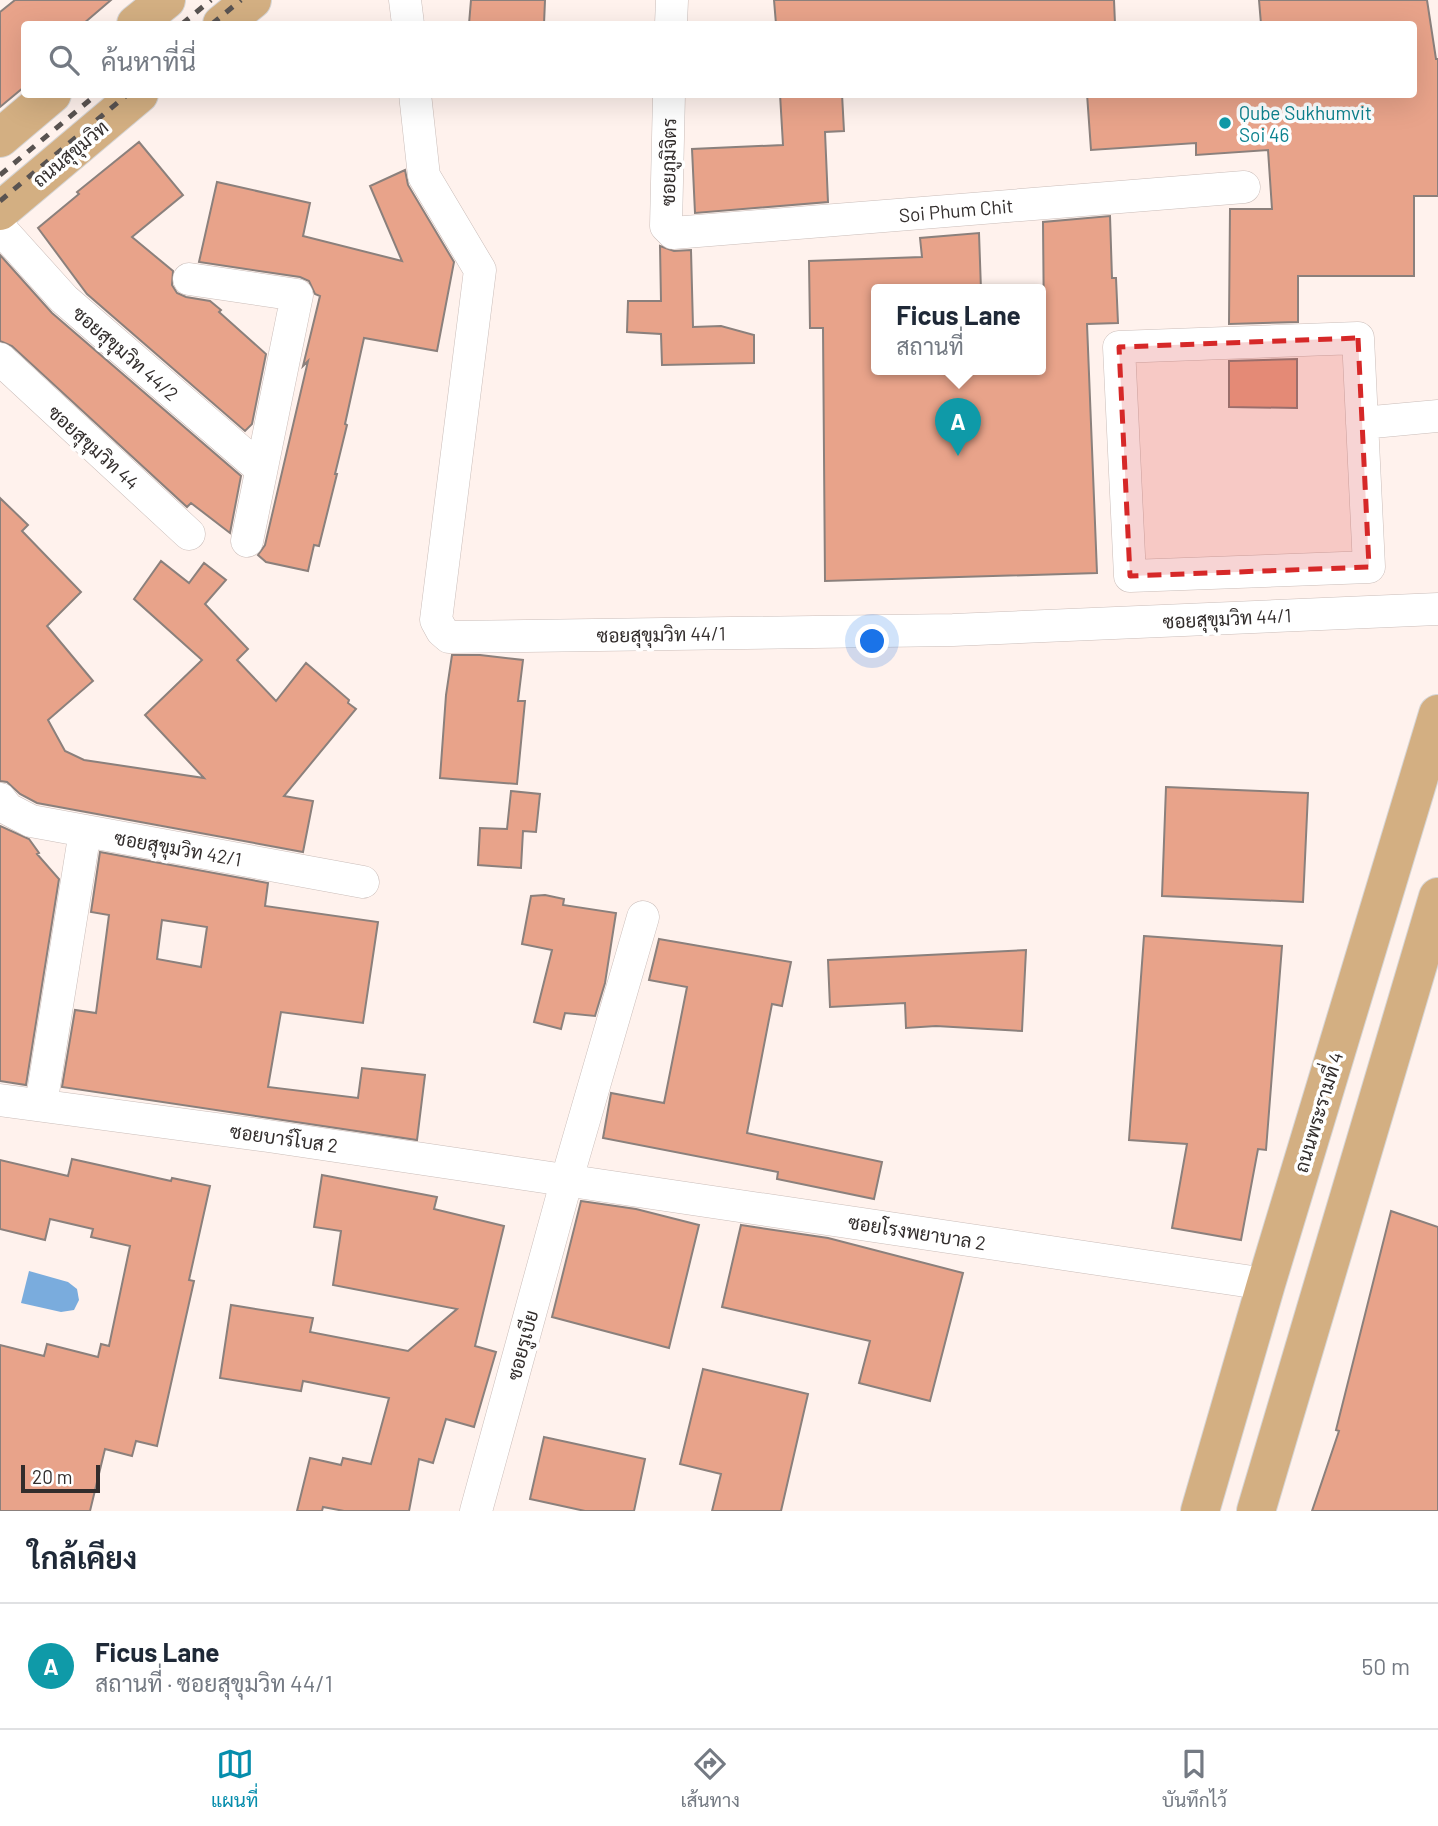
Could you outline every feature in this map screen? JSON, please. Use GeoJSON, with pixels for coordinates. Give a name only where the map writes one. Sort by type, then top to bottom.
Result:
{"type":"FeatureCollection","features":[{"type":"Feature","properties":{"kind":"main road"},"geometry":{"type":"LineString","coordinates":[[140,21],[166,0]]}},
{"type":"Feature","properties":{"kind":"main road"},"geometry":{"type":"LineString","coordinates":[[226,21],[251,0]]}},
{"type":"Feature","properties":{"kind":"main road"},"geometry":{"type":"LineString","coordinates":[[0,138],[47,98]]}},
{"type":"Feature","properties":{"kind":"main road","name":"ถนนสุขุมวิท"},"geometry":{"type":"LineString","coordinates":[[0,211],[134,98]]}},
{"type":"Feature","properties":{"kind":"main road","name":"ถนนพระรามที่ 4"},"geometry":{"type":"LineString","coordinates":[[1200,1511],[1438,714]]}},
{"type":"Feature","properties":{"kind":"main road"},"geometry":{"type":"LineString","coordinates":[[1256,1511],[1438,897]]}},
{"type":"Feature","properties":{"kind":"street"},"geometry":{"type":"LineString","coordinates":[[405,0],[408,21]]}},
{"type":"Feature","properties":{"kind":"street"},"geometry":{"type":"LineString","coordinates":[[671,21],[672,0]]}},
{"type":"Feature","properties":{"kind":"street","name":"ซอยสุขุมวิท 44/1"},"geometry":{"type":"LineString","coordinates":[[415,98],[424,176],[480,270],[436,620],[449,637],[953,630],[1438,609]]}},
{"type":"Feature","properties":{"kind":"street","name":"ซอยภูมิจิตร"},"geometry":{"type":"LineString","coordinates":[[668,230],[670,98]]}},
{"type":"Feature","properties":{"kind":"street","name":"Soi Phum Chit"},"geometry":{"type":"LineString","coordinates":[[668,230],[673,233],[1244,187]]}},
{"type":"Feature","properties":{"kind":"street","name":"ซอยสุขุมวิท 44/2"},"geometry":{"type":"LineString","coordinates":[[0,228],[64,299],[261,469]]}},
{"type":"Feature","properties":{"kind":"street"},"geometry":{"type":"LineString","coordinates":[[189,279],[297,295],[247,541]]}},
{"type":"Feature","properties":{"kind":"street"},"geometry":{"type":"LineString","coordinates":[[1358,338],[1362,423],[1369,567],[1130,576],[1119,347],[1358,338]]}},
{"type":"Feature","properties":{"kind":"street","name":"ซอยสุขุมวิท 44"},"geometry":{"type":"LineString","coordinates":[[0,359],[189,534]]}},
{"type":"Feature","properties":{"kind":"street"},"geometry":{"type":"LineString","coordinates":[[1362,423],[1438,416]]}},
{"type":"Feature","properties":{"kind":"street","name":"ซอยสุขุมวิท 42/1"},"geometry":{"type":"LineString","coordinates":[[0,799],[8,809],[31,821],[363,882]]}},
{"type":"Feature","properties":{"kind":"street"},"geometry":{"type":"LineString","coordinates":[[41,1105],[85,831]]}},
{"type":"Feature","properties":{"kind":"street","name":"ซอยรูเบีย"},"geometry":{"type":"LineString","coordinates":[[476,1511],[643,917]]}},
{"type":"Feature","properties":{"kind":"street","name":"ซอยบาร์โบส 2"},"geometry":{"type":"LineString","coordinates":[[0,1100],[568,1179]]}},
{"type":"Feature","properties":{"kind":"street","name":"ซอยโรงพยาบาล 2"},"geometry":{"type":"LineString","coordinates":[[568,1179],[1266,1284]]}},
{"type":"Feature","properties":{"kind":"highlighted area"},"geometry":{"type":"Polygon","coordinates":[[[1358,338],[1369,567],[1130,576],[1119,347],[1358,338]]]}},
{"type":"Feature","properties":{"kind":"water"},"geometry":{"type":"Polygon","coordinates":[[[29,1271],[68,1282],[77,1289],[79,1300],[74,1310],[61,1312],[21,1303],[29,1271]]]}},
{"type":"Feature","properties":{"kind":"building"},"geometry":{"type":"Polygon","coordinates":[[[15,0],[111,0],[86,21],[21,21],[21,90],[0,107],[0,12],[15,0]]]}},
{"type":"Feature","properties":{"kind":"building"},"geometry":{"type":"Polygon","coordinates":[[[471,0],[545,0],[544,21],[469,21],[471,0]]]}},
{"type":"Feature","properties":{"kind":"building"},"geometry":{"type":"Polygon","coordinates":[[[774,0],[1114,0],[1115,21],[776,21],[774,0]]]}},
{"type":"Feature","properties":{"kind":"building"},"geometry":{"type":"Polygon","coordinates":[[[1259,0],[1427,0],[1438,59],[1438,196],[1414,196],[1414,276],[1298,276],[1298,322],[1229,324],[1230,209],[1272,209],[1268,150],[1196,155],[1196,143],[1091,150],[1087,98],[1417,98],[1417,21],[1261,21],[1259,0]]]}},
{"type":"Feature","properties":{"kind":"building"},"geometry":{"type":"Polygon","coordinates":[[[780,98],[842,98],[844,131],[825,132],[828,202],[695,213],[692,149],[783,145],[780,98]]]}},
{"type":"Feature","properties":{"kind":"building"},"geometry":{"type":"Polygon","coordinates":[[[139,142],[183,195],[132,237],[173,271],[172,285],[177,293],[210,301],[266,354],[252,424],[245,431],[87,294],[38,228],[79,194],[77,192],[139,142]]]}},
{"type":"Feature","properties":{"kind":"building"},"geometry":{"type":"Polygon","coordinates":[[[405,170],[408,185],[454,262],[437,351],[364,338],[337,474],[319,546],[314,545],[308,571],[266,562],[258,555],[265,545],[308,361],[303,366],[320,296],[315,294],[309,281],[300,277],[199,262],[217,182],[310,203],[303,236],[402,261],[370,186],[405,170]]]}},
{"type":"Feature","properties":{"kind":"building"},"geometry":{"type":"Polygon","coordinates":[[[1110,216],[1112,278],[1116,278],[1118,323],[1087,324],[1097,573],[825,581],[823,328],[810,328],[809,261],[922,257],[920,238],[979,233],[981,284],[871,284],[871,375],[1046,375],[1043,222],[1110,216]]]}},
{"type":"Feature","properties":{"kind":"building"},"geometry":{"type":"Polygon","coordinates":[[[660,246],[674,251],[691,250],[693,327],[721,326],[754,335],[754,363],[662,365],[661,334],[627,332],[628,301],[661,301],[660,246]]]}},
{"type":"Feature","properties":{"kind":"building"},"geometry":{"type":"Polygon","coordinates":[[[0,255],[52,313],[241,476],[230,533],[191,503],[187,507],[12,346],[0,341],[0,255]]]}},
{"type":"Feature","properties":{"kind":"building"},"geometry":{"type":"Polygon","coordinates":[[[1297,359],[1297,408],[1229,407],[1229,361],[1297,359]]]}},
{"type":"Feature","properties":{"kind":"building"},"geometry":{"type":"Polygon","coordinates":[[[0,498],[28,525],[22,531],[81,592],[47,626],[93,681],[48,720],[65,751],[84,760],[204,778],[145,715],[202,660],[134,599],[161,561],[189,583],[204,563],[226,580],[205,604],[248,649],[237,660],[276,701],[306,663],[349,700],[348,703],[356,709],[284,796],[313,801],[303,852],[37,803],[20,794],[7,782],[0,781],[0,498]]]}},
{"type":"Feature","properties":{"kind":"building"},"geometry":{"type":"Polygon","coordinates":[[[452,655],[523,660],[518,701],[525,701],[517,784],[440,778],[452,655]]]}},
{"type":"Feature","properties":{"kind":"building"},"geometry":{"type":"Polygon","coordinates":[[[1166,787],[1308,793],[1303,902],[1162,896],[1166,787]]]}},
{"type":"Feature","properties":{"kind":"building"},"geometry":{"type":"Polygon","coordinates":[[[511,791],[540,794],[536,832],[523,831],[521,868],[478,865],[480,828],[507,829],[511,791]]]}},
{"type":"Feature","properties":{"kind":"building"},"geometry":{"type":"Polygon","coordinates":[[[0,826],[29,839],[39,853],[37,854],[59,879],[26,1085],[0,1081],[0,826]]]}},
{"type":"Feature","properties":{"kind":"building"},"geometry":{"type":"Polygon","coordinates":[[[100,852],[268,883],[265,906],[378,922],[363,1023],[281,1012],[268,1087],[358,1098],[362,1068],[425,1075],[417,1140],[62,1087],[75,1010],[96,1013],[109,915],[91,912],[100,852]],[[162,920],[157,959],[201,967],[207,927],[162,920]]]}},
{"type":"Feature","properties":{"kind":"building"},"geometry":{"type":"Polygon","coordinates":[[[545,895],[564,899],[563,905],[616,913],[605,983],[595,1016],[565,1013],[561,1029],[534,1022],[552,950],[522,944],[531,896],[545,895]]]}},
{"type":"Feature","properties":{"kind":"building"},"geometry":{"type":"Polygon","coordinates":[[[1144,936],[1282,946],[1266,1150],[1258,1149],[1241,1240],[1172,1228],[1187,1144],[1129,1140],[1144,936]]]}},
{"type":"Feature","properties":{"kind":"building"},"geometry":{"type":"Polygon","coordinates":[[[659,939],[791,962],[782,1006],[772,1004],[747,1133],[882,1162],[874,1199],[777,1179],[778,1172],[603,1138],[611,1093],[664,1103],[687,987],[649,980],[659,939]]]}},
{"type":"Feature","properties":{"kind":"building"},"geometry":{"type":"Polygon","coordinates":[[[1026,950],[1022,1031],[936,1026],[906,1028],[905,1003],[830,1007],[828,960],[1026,950]]]}},
{"type":"Feature","properties":{"kind":"building"},"geometry":{"type":"Polygon","coordinates":[[[72,1159],[171,1181],[172,1178],[210,1186],[189,1280],[194,1281],[157,1446],[136,1441],[132,1456],[105,1449],[90,1511],[0,1511],[0,1345],[44,1356],[47,1344],[98,1357],[101,1344],[109,1346],[130,1246],[91,1237],[93,1229],[50,1219],[45,1240],[0,1229],[0,1160],[68,1176],[72,1159]]]}},
{"type":"Feature","properties":{"kind":"building"},"geometry":{"type":"Polygon","coordinates":[[[322,1175],[437,1197],[434,1209],[504,1226],[475,1346],[496,1352],[474,1427],[446,1419],[433,1463],[419,1459],[409,1511],[344,1511],[323,1507],[322,1511],[297,1511],[310,1458],[341,1465],[343,1458],[371,1464],[389,1398],[303,1381],[301,1391],[220,1378],[231,1305],[313,1318],[310,1332],[408,1351],[457,1309],[333,1285],[341,1231],[314,1227],[322,1175]]]}},
{"type":"Feature","properties":{"kind":"building"},"geometry":{"type":"Polygon","coordinates":[[[581,1201],[636,1209],[699,1225],[669,1348],[552,1317],[581,1201]]]}},
{"type":"Feature","properties":{"kind":"building"},"geometry":{"type":"Polygon","coordinates":[[[1391,1211],[1438,1227],[1438,1511],[1312,1511],[1339,1431],[1336,1430],[1391,1211]]]}},
{"type":"Feature","properties":{"kind":"building"},"geometry":{"type":"Polygon","coordinates":[[[741,1225],[828,1238],[963,1273],[930,1401],[859,1383],[870,1341],[722,1307],[741,1225]]]}},
{"type":"Feature","properties":{"kind":"building"},"geometry":{"type":"Polygon","coordinates":[[[703,1369],[808,1394],[781,1511],[712,1511],[721,1474],[680,1464],[703,1369]]]}},
{"type":"Feature","properties":{"kind":"building"},"geometry":{"type":"Polygon","coordinates":[[[544,1437],[645,1459],[634,1511],[585,1511],[530,1499],[544,1437]]]}},
{"type":"Feature","properties":{"kind":"railway"},"geometry":{"type":"LineString","coordinates":[[186,21],[211,0]]}},
{"type":"Feature","properties":{"kind":"railway"},"geometry":{"type":"LineString","coordinates":[[216,21],[241,0]]}},
{"type":"Feature","properties":{"kind":"railway"},"geometry":{"type":"LineString","coordinates":[[0,175],[92,98]]}},
{"type":"Feature","properties":{"kind":"railway"},"geometry":{"type":"LineString","coordinates":[[0,201],[123,98]]}},
{"type":"Feature","properties":{"kind":"place","name":"Qube Sukhumvit Soi 46"},"geometry":{"type":"Point","coordinates":[1225,123]}},
{"type":"Feature","properties":{"kind":"place","name":"Ficus Lane"},"geometry":{"type":"Point","coordinates":[958,456]}}]}
